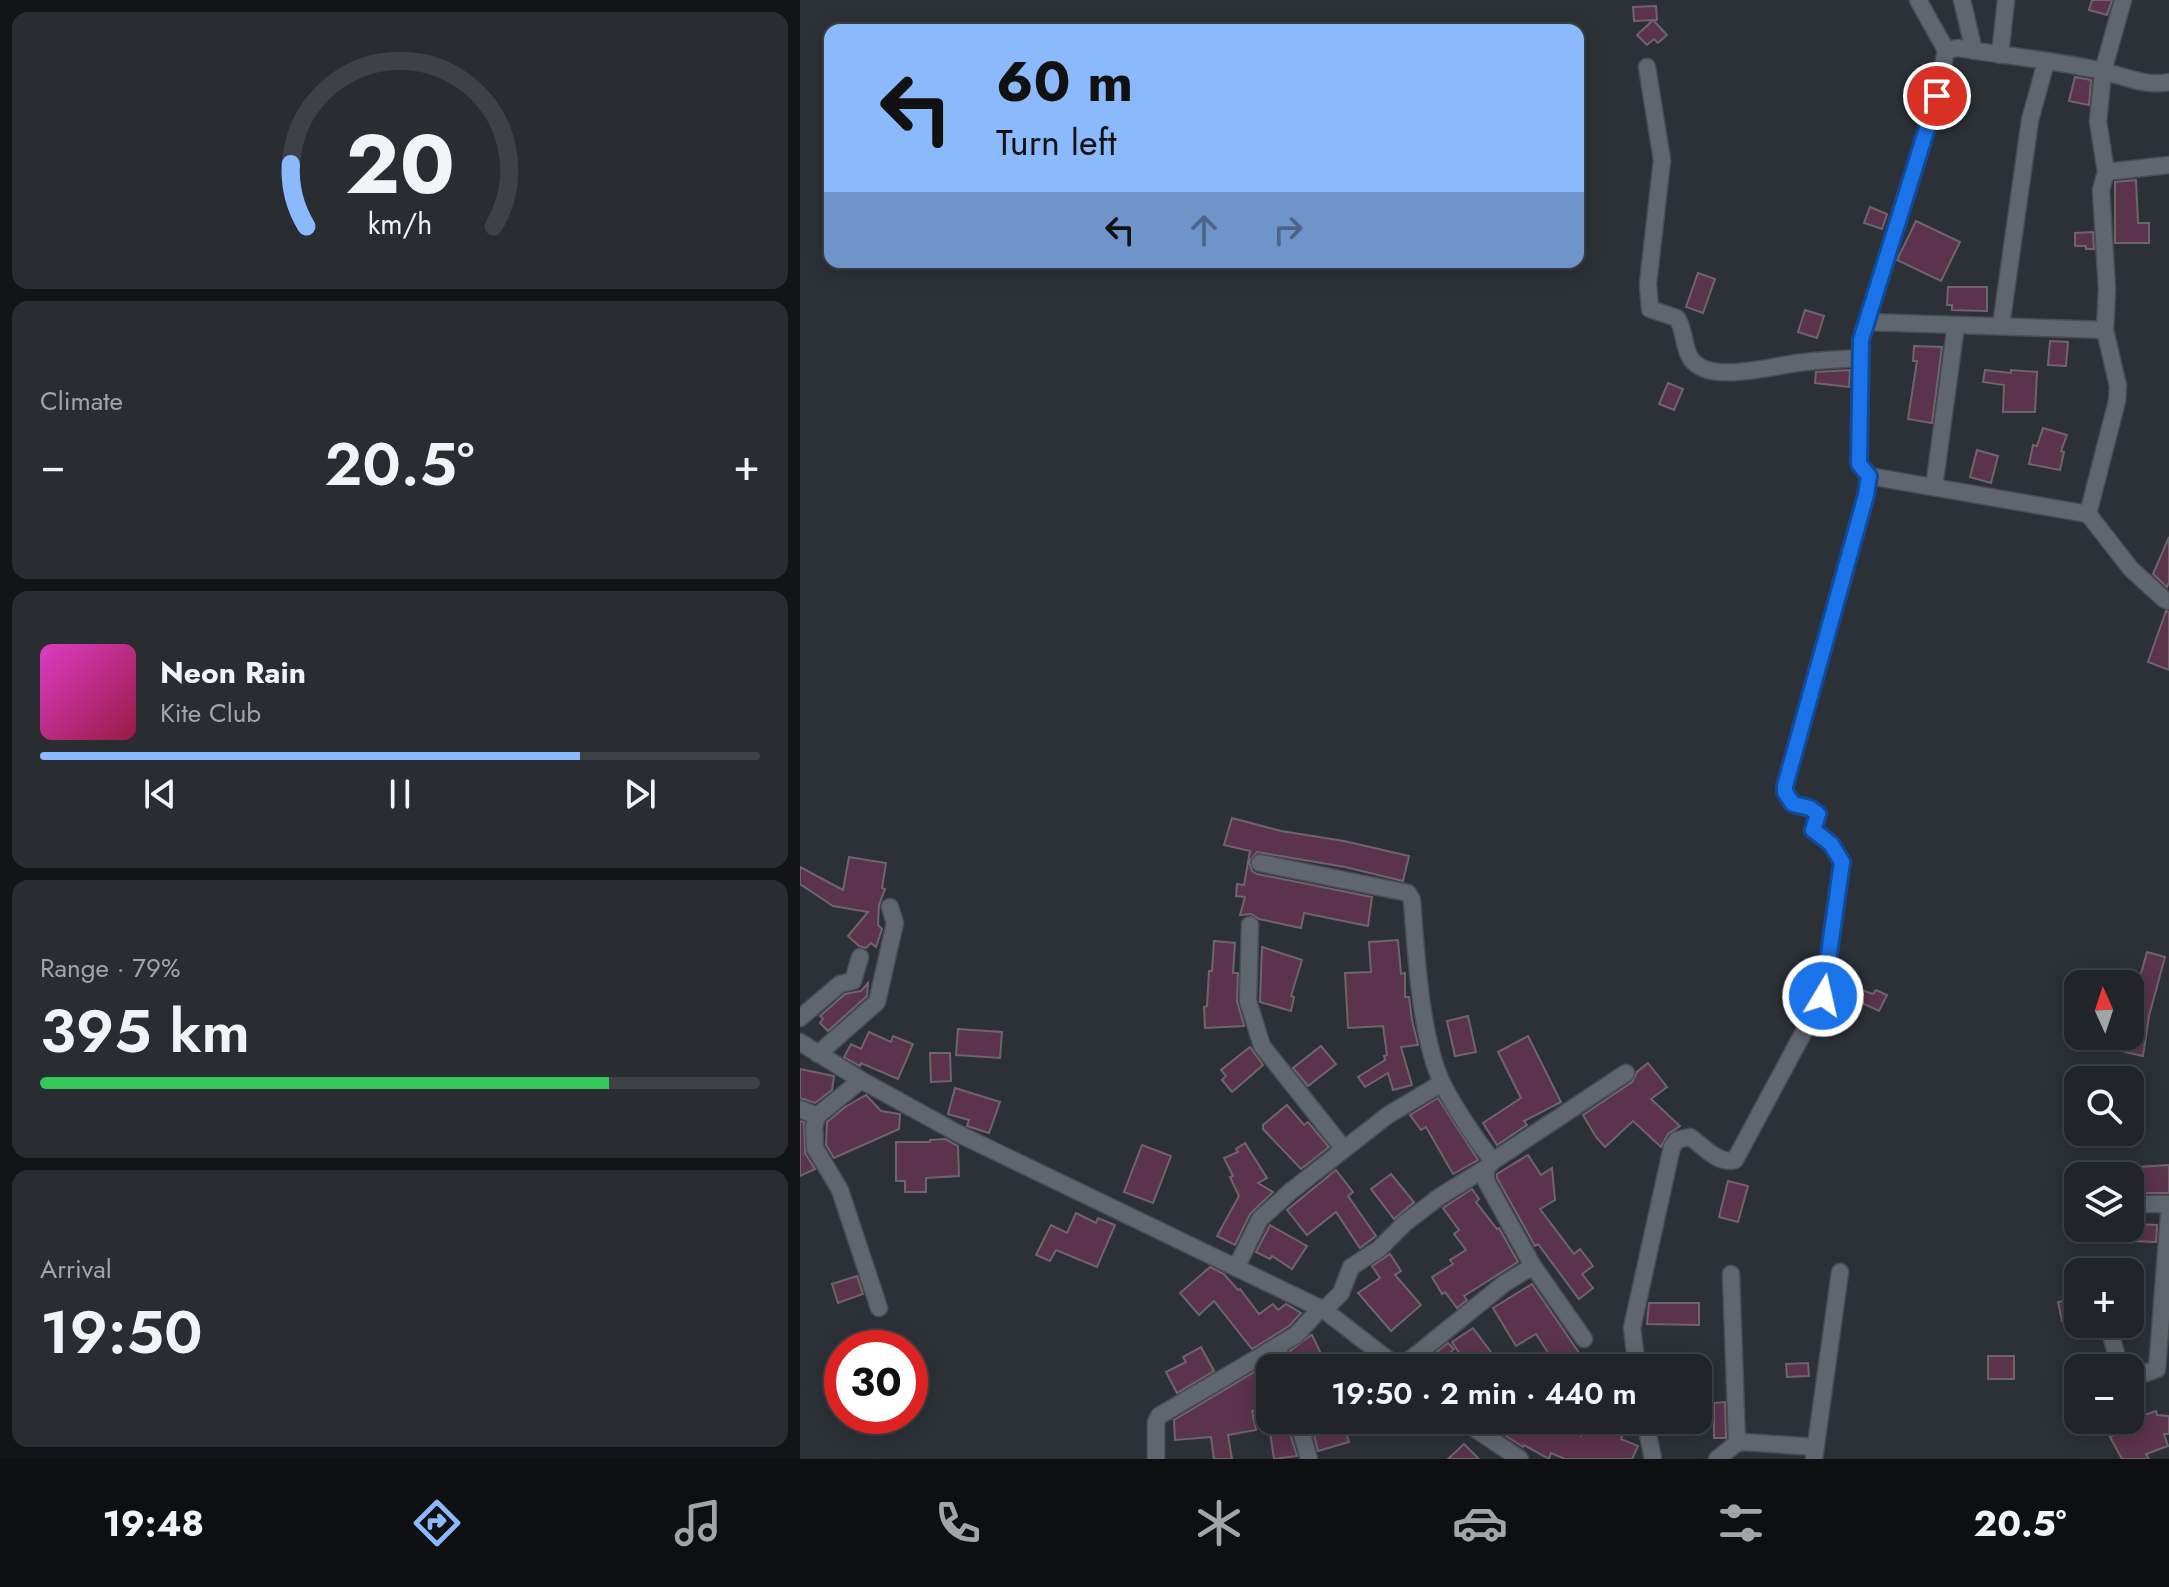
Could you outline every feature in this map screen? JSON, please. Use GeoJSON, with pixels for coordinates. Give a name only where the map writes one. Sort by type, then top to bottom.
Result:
{"type":"FeatureCollection","features":[{"type":"Feature","properties":{"kind":"street"},"geometry":{"type":"LineString","coordinates":[[1918,0],[1946,50],[1937,96],[1861,340],[1859,464],[1869,476],[2088,514],[2131,569],[2169,601]]}},
{"type":"Feature","properties":{"kind":"street"},"geometry":{"type":"LineString","coordinates":[[1962,0],[1974,51]]}},
{"type":"Feature","properties":{"kind":"street"},"geometry":{"type":"LineString","coordinates":[[2000,55],[2006,0]]}},
{"type":"Feature","properties":{"kind":"street"},"geometry":{"type":"LineString","coordinates":[[2088,514],[2117,401],[2118,386],[2105,330],[2107,264],[2101,190],[2106,172],[2098,122],[2103,71],[2123,0]]}},
{"type":"Feature","properties":{"kind":"street"},"geometry":{"type":"LineString","coordinates":[[1946,50],[1958,48],[2103,71],[2129,81],[2169,82]]}},
{"type":"Feature","properties":{"kind":"street"},"geometry":{"type":"LineString","coordinates":[[2001,326],[2030,120],[2046,62]]}},
{"type":"Feature","properties":{"kind":"street"},"geometry":{"type":"LineString","coordinates":[[1647,67],[1662,160],[1648,284],[1650,309],[1677,318],[1690,357],[1707,370],[1737,373],[1801,362],[1861,358]]}},
{"type":"Feature","properties":{"kind":"street"},"geometry":{"type":"LineString","coordinates":[[2106,172],[2169,165]]}},
{"type":"Feature","properties":{"kind":"street"},"geometry":{"type":"LineString","coordinates":[[1867,322],[2105,330]]}},
{"type":"Feature","properties":{"kind":"street"},"geometry":{"type":"LineString","coordinates":[[1934,487],[1956,325]]}},
{"type":"Feature","properties":{"kind":"street"},"geometry":{"type":"LineString","coordinates":[[1635,1354],[1632,1328],[1672,1147],[1677,1140],[1690,1137],[1720,1159],[1728,1162],[1735,1160],[1823,996],[1842,862],[1831,844],[1813,830],[1818,814],[1810,808],[1793,804],[1785,792],[1785,786],[1869,476]]}},
{"type":"Feature","properties":{"kind":"street"},"geometry":{"type":"LineString","coordinates":[[1260,863],[1408,893],[1412,900],[1417,967],[1428,1033],[1442,1083],[1490,1165],[1486,1181],[1533,1266],[1584,1339]]}},
{"type":"Feature","properties":{"kind":"street"},"geometry":{"type":"LineString","coordinates":[[818,1054],[877,1002],[895,923],[890,907]]}},
{"type":"Feature","properties":{"kind":"street"},"geometry":{"type":"LineString","coordinates":[[1250,925],[1248,1001],[1262,1046],[1344,1149]]}},
{"type":"Feature","properties":{"kind":"street"},"geometry":{"type":"LineString","coordinates":[[800,1018],[840,984],[853,981],[860,957]]}},
{"type":"Feature","properties":{"kind":"street"},"geometry":{"type":"LineString","coordinates":[[800,1042],[959,1134],[1322,1310],[1381,1354]]}},
{"type":"Feature","properties":{"kind":"street"},"geometry":{"type":"LineString","coordinates":[[1156,1459],[1156,1422],[1159,1416],[1296,1335],[1341,1293],[1351,1267],[1379,1249],[1405,1223],[1439,1197],[1626,1073]]}},
{"type":"Feature","properties":{"kind":"street"},"geometry":{"type":"LineString","coordinates":[[861,1080],[817,1116],[815,1148],[840,1190],[879,1308]]}},
{"type":"Feature","properties":{"kind":"street"},"geometry":{"type":"LineString","coordinates":[[1236,1268],[1260,1219],[1388,1115],[1442,1083]]}},
{"type":"Feature","properties":{"kind":"street"},"geometry":{"type":"LineString","coordinates":[[800,1109],[817,1116]]}},
{"type":"Feature","properties":{"kind":"street"},"geometry":{"type":"LineString","coordinates":[[2144,1204],[2169,1204]]}},
{"type":"Feature","properties":{"kind":"street"},"geometry":{"type":"LineString","coordinates":[[2112,1338],[2119,1364],[2151,1372],[2157,1369],[2164,1343],[2169,1215]]}},
{"type":"Feature","properties":{"kind":"street"},"geometry":{"type":"LineString","coordinates":[[1417,1354],[1505,1283],[1533,1266]]}},
{"type":"Feature","properties":{"kind":"street"},"geometry":{"type":"LineString","coordinates":[[1717,1459],[1737,1443],[1814,1453],[1840,1272]]}},
{"type":"Feature","properties":{"kind":"street"},"geometry":{"type":"LineString","coordinates":[[1731,1274],[1737,1443]]}},
{"type":"Feature","properties":{"kind":"street"},"geometry":{"type":"LineString","coordinates":[[1277,1346],[1280,1354]]}},
{"type":"Feature","properties":{"kind":"street"},"geometry":{"type":"LineString","coordinates":[[1302,1434],[1309,1459]]}},
{"type":"Feature","properties":{"kind":"street"},"geometry":{"type":"LineString","coordinates":[[1483,1434],[1520,1459]]}},
{"type":"Feature","properties":{"kind":"street"},"geometry":{"type":"LineString","coordinates":[[1648,1434],[1653,1459]]}},
{"type":"Feature","properties":{"kind":"building"},"geometry":{"type":"Polygon","coordinates":[[[2092,0],[2112,0],[2107,15],[2089,10],[2092,0]]]}},
{"type":"Feature","properties":{"kind":"building"},"geometry":{"type":"Polygon","coordinates":[[[1656,6],[1657,20],[1634,21],[1633,7],[1656,6]]]}},
{"type":"Feature","properties":{"kind":"building"},"geometry":{"type":"Polygon","coordinates":[[[1653,20],[1667,35],[1658,43],[1654,39],[1647,45],[1637,35],[1653,20]]]}},
{"type":"Feature","properties":{"kind":"building"},"geometry":{"type":"Polygon","coordinates":[[[2075,77],[2091,80],[2089,105],[2069,101],[2075,77]]]}},
{"type":"Feature","properties":{"kind":"building"},"geometry":{"type":"Polygon","coordinates":[[[2136,180],[2138,223],[2149,223],[2149,243],[2115,243],[2115,182],[2136,180]]]}},
{"type":"Feature","properties":{"kind":"building"},"geometry":{"type":"Polygon","coordinates":[[[1870,207],[1887,214],[1882,229],[1864,223],[1870,207]]]}},
{"type":"Feature","properties":{"kind":"building"},"geometry":{"type":"Polygon","coordinates":[[[1916,221],[1960,242],[1941,281],[1897,260],[1916,221]]]}},
{"type":"Feature","properties":{"kind":"building"},"geometry":{"type":"Polygon","coordinates":[[[2093,232],[2094,249],[2075,246],[2075,233],[2093,232]]]}},
{"type":"Feature","properties":{"kind":"building"},"geometry":{"type":"Polygon","coordinates":[[[1698,273],[1715,279],[1703,313],[1686,307],[1698,273]]]}},
{"type":"Feature","properties":{"kind":"building"},"geometry":{"type":"Polygon","coordinates":[[[1948,287],[1987,287],[1987,311],[1952,310],[1952,305],[1947,305],[1948,287]]]}},
{"type":"Feature","properties":{"kind":"building"},"geometry":{"type":"Polygon","coordinates":[[[1805,310],[1824,316],[1817,338],[1798,332],[1805,310]]]}},
{"type":"Feature","properties":{"kind":"building"},"geometry":{"type":"Polygon","coordinates":[[[2050,341],[2068,342],[2066,366],[2048,365],[2050,341]]]}},
{"type":"Feature","properties":{"kind":"building"},"geometry":{"type":"Polygon","coordinates":[[[1914,346],[1942,347],[1932,423],[1908,419],[1917,361],[1913,361],[1914,346]]]}},
{"type":"Feature","properties":{"kind":"building"},"geometry":{"type":"Polygon","coordinates":[[[1850,370],[1849,387],[1815,383],[1816,372],[1850,370]]]}},
{"type":"Feature","properties":{"kind":"building"},"geometry":{"type":"Polygon","coordinates":[[[1985,370],[2037,372],[2035,412],[2003,412],[2004,385],[1983,382],[1985,370]]]}},
{"type":"Feature","properties":{"kind":"building"},"geometry":{"type":"Polygon","coordinates":[[[1668,383],[1683,389],[1674,410],[1659,404],[1668,383]]]}},
{"type":"Feature","properties":{"kind":"building"},"geometry":{"type":"Polygon","coordinates":[[[2043,428],[2067,435],[2061,451],[2064,452],[2060,470],[2029,464],[2033,445],[2037,446],[2043,428]]]}},
{"type":"Feature","properties":{"kind":"building"},"geometry":{"type":"Polygon","coordinates":[[[1977,450],[1998,456],[1991,483],[1970,477],[1977,450]]]}},
{"type":"Feature","properties":{"kind":"building"},"geometry":{"type":"Polygon","coordinates":[[[2169,537],[2169,582],[2167,587],[2153,574],[2169,537]]]}},
{"type":"Feature","properties":{"kind":"building"},"geometry":{"type":"Polygon","coordinates":[[[2166,611],[2169,612],[2169,670],[2148,662],[2166,611]]]}},
{"type":"Feature","properties":{"kind":"building"},"geometry":{"type":"Polygon","coordinates":[[[1232,818],[1281,831],[1409,856],[1403,881],[1345,867],[1257,852],[1249,862],[1252,871],[1257,874],[1372,897],[1368,926],[1304,913],[1301,928],[1259,919],[1251,914],[1240,915],[1245,897],[1236,896],[1237,884],[1244,885],[1250,851],[1224,845],[1232,818]]]}},
{"type":"Feature","properties":{"kind":"building"},"geometry":{"type":"Polygon","coordinates":[[[849,857],[886,863],[882,888],[885,889],[879,905],[878,925],[882,929],[876,947],[871,943],[866,948],[859,946],[848,936],[868,912],[833,906],[800,884],[800,867],[843,890],[849,857]]]}},
{"type":"Feature","properties":{"kind":"building"},"geometry":{"type":"Polygon","coordinates":[[[1398,940],[1401,974],[1405,973],[1405,997],[1409,997],[1418,1045],[1401,1047],[1412,1085],[1393,1090],[1388,1073],[1365,1087],[1358,1077],[1385,1060],[1384,1056],[1387,1055],[1383,1026],[1348,1028],[1345,973],[1371,972],[1369,942],[1398,940]]]}},
{"type":"Feature","properties":{"kind":"building"},"geometry":{"type":"Polygon","coordinates":[[[1214,941],[1235,943],[1233,973],[1238,973],[1237,1001],[1244,1026],[1205,1028],[1204,1007],[1207,1006],[1214,941]]]}},
{"type":"Feature","properties":{"kind":"building"},"geometry":{"type":"Polygon","coordinates":[[[1262,947],[1302,960],[1291,996],[1294,997],[1291,1011],[1260,1002],[1262,947]]]}},
{"type":"Feature","properties":{"kind":"building"},"geometry":{"type":"Polygon","coordinates":[[[2147,952],[2165,957],[2149,1016],[2144,1049],[2144,970],[2147,952]]]}},
{"type":"Feature","properties":{"kind":"building"},"geometry":{"type":"Polygon","coordinates":[[[1836,981],[1873,994],[1876,990],[1887,995],[1879,1011],[1851,998],[1849,1003],[1838,999],[1840,992],[1835,990],[1836,981]]]}},
{"type":"Feature","properties":{"kind":"building"},"geometry":{"type":"Polygon","coordinates":[[[868,983],[867,996],[828,1031],[820,1023],[823,1019],[820,1016],[845,994],[861,991],[868,983]]]}},
{"type":"Feature","properties":{"kind":"building"},"geometry":{"type":"Polygon","coordinates":[[[1468,1016],[1476,1052],[1455,1056],[1447,1021],[1468,1016]]]}},
{"type":"Feature","properties":{"kind":"building"},"geometry":{"type":"Polygon","coordinates":[[[958,1029],[1002,1032],[1000,1058],[956,1055],[958,1029]]]}},
{"type":"Feature","properties":{"kind":"building"},"geometry":{"type":"Polygon","coordinates":[[[869,1032],[891,1042],[893,1036],[913,1044],[898,1079],[844,1057],[851,1044],[861,1049],[869,1032]]]}},
{"type":"Feature","properties":{"kind":"building"},"geometry":{"type":"Polygon","coordinates":[[[1528,1036],[1561,1102],[1524,1121],[1527,1125],[1497,1145],[1483,1123],[1521,1098],[1498,1052],[1528,1036]]]}},
{"type":"Feature","properties":{"kind":"building"},"geometry":{"type":"Polygon","coordinates":[[[1321,1046],[1336,1064],[1308,1086],[1293,1068],[1321,1046]]]}},
{"type":"Feature","properties":{"kind":"building"},"geometry":{"type":"Polygon","coordinates":[[[1250,1047],[1263,1065],[1232,1092],[1222,1080],[1226,1076],[1221,1070],[1250,1047]]]}},
{"type":"Feature","properties":{"kind":"building"},"geometry":{"type":"Polygon","coordinates":[[[2126,1050],[2144,1050],[2143,1056],[2126,1050]]]}},
{"type":"Feature","properties":{"kind":"building"},"geometry":{"type":"Polygon","coordinates":[[[930,1053],[950,1053],[951,1081],[931,1082],[930,1053]]]}},
{"type":"Feature","properties":{"kind":"building"},"geometry":{"type":"Polygon","coordinates":[[[1648,1063],[1667,1087],[1651,1099],[1680,1126],[1668,1134],[1661,1147],[1633,1121],[1605,1147],[1583,1115],[1632,1082],[1637,1072],[1648,1063]]]}},
{"type":"Feature","properties":{"kind":"building"},"geometry":{"type":"Polygon","coordinates":[[[800,1069],[834,1076],[832,1090],[815,1103],[800,1098],[800,1069]]]}},
{"type":"Feature","properties":{"kind":"building"},"geometry":{"type":"Polygon","coordinates":[[[955,1088],[1000,1102],[989,1133],[967,1126],[969,1120],[948,1114],[955,1088]]]}},
{"type":"Feature","properties":{"kind":"building"},"geometry":{"type":"Polygon","coordinates":[[[866,1095],[881,1111],[900,1114],[899,1129],[834,1158],[826,1145],[827,1122],[866,1095]]]}},
{"type":"Feature","properties":{"kind":"building"},"geometry":{"type":"Polygon","coordinates":[[[1438,1098],[1478,1160],[1453,1174],[1426,1127],[1421,1130],[1410,1115],[1438,1098]]]}},
{"type":"Feature","properties":{"kind":"building"},"geometry":{"type":"Polygon","coordinates":[[[1287,1105],[1304,1125],[1308,1122],[1329,1147],[1301,1169],[1263,1129],[1263,1125],[1287,1105]]]}},
{"type":"Feature","properties":{"kind":"building"},"geometry":{"type":"Polygon","coordinates":[[[800,1121],[804,1122],[805,1153],[815,1169],[800,1176],[800,1121]]]}},
{"type":"Feature","properties":{"kind":"building"},"geometry":{"type":"Polygon","coordinates":[[[945,1139],[958,1146],[959,1176],[926,1178],[926,1192],[905,1192],[905,1181],[896,1181],[896,1142],[945,1139]]]}},
{"type":"Feature","properties":{"kind":"building"},"geometry":{"type":"Polygon","coordinates":[[[1245,1143],[1267,1178],[1258,1183],[1273,1192],[1250,1214],[1235,1245],[1217,1236],[1239,1196],[1224,1158],[1238,1152],[1236,1149],[1245,1143]]]}},
{"type":"Feature","properties":{"kind":"building"},"geometry":{"type":"Polygon","coordinates":[[[1142,1145],[1171,1156],[1153,1203],[1124,1192],[1142,1145]]]}},
{"type":"Feature","properties":{"kind":"building"},"geometry":{"type":"Polygon","coordinates":[[[1528,1155],[1541,1175],[1552,1168],[1555,1200],[1540,1209],[1574,1254],[1580,1249],[1593,1266],[1582,1274],[1593,1288],[1579,1299],[1538,1244],[1535,1246],[1497,1178],[1497,1174],[1528,1155]]]}},
{"type":"Feature","properties":{"kind":"building"},"geometry":{"type":"Polygon","coordinates":[[[2169,1165],[2169,1193],[2144,1193],[2144,1167],[2169,1165]]]}},
{"type":"Feature","properties":{"kind":"building"},"geometry":{"type":"Polygon","coordinates":[[[1336,1170],[1353,1192],[1348,1196],[1376,1236],[1360,1248],[1336,1212],[1307,1235],[1287,1210],[1336,1170]]]}},
{"type":"Feature","properties":{"kind":"building"},"geometry":{"type":"Polygon","coordinates":[[[1391,1174],[1414,1202],[1394,1219],[1371,1189],[1391,1174]]]}},
{"type":"Feature","properties":{"kind":"building"},"geometry":{"type":"Polygon","coordinates":[[[1728,1181],[1748,1186],[1738,1222],[1719,1217],[1728,1181]]]}},
{"type":"Feature","properties":{"kind":"building"},"geometry":{"type":"Polygon","coordinates":[[[1472,1189],[1479,1199],[1476,1202],[1499,1228],[1518,1262],[1464,1296],[1467,1300],[1457,1308],[1445,1292],[1442,1294],[1432,1277],[1453,1264],[1450,1260],[1466,1250],[1454,1234],[1459,1230],[1443,1208],[1472,1189]]]}},
{"type":"Feature","properties":{"kind":"building"},"geometry":{"type":"Polygon","coordinates":[[[1076,1213],[1096,1223],[1098,1218],[1115,1225],[1097,1267],[1056,1250],[1050,1261],[1036,1255],[1051,1225],[1067,1233],[1076,1213]]]}},
{"type":"Feature","properties":{"kind":"building"},"geometry":{"type":"Polygon","coordinates":[[[2144,1224],[2157,1225],[2156,1242],[2144,1242],[2144,1224]]]}},
{"type":"Feature","properties":{"kind":"building"},"geometry":{"type":"Polygon","coordinates":[[[1270,1225],[1307,1246],[1292,1269],[1272,1256],[1270,1259],[1256,1252],[1270,1225]]]}},
{"type":"Feature","properties":{"kind":"building"},"geometry":{"type":"Polygon","coordinates":[[[1390,1254],[1401,1271],[1395,1275],[1421,1305],[1391,1331],[1358,1293],[1380,1278],[1372,1266],[1390,1254]]]}},
{"type":"Feature","properties":{"kind":"building"},"geometry":{"type":"Polygon","coordinates":[[[1210,1267],[1224,1274],[1240,1289],[1259,1314],[1273,1304],[1278,1310],[1286,1304],[1301,1313],[1289,1326],[1252,1349],[1214,1301],[1199,1315],[1180,1293],[1210,1267]]]}},
{"type":"Feature","properties":{"kind":"building"},"geometry":{"type":"Polygon","coordinates":[[[857,1276],[863,1294],[838,1303],[832,1284],[857,1276]]]}},
{"type":"Feature","properties":{"kind":"building"},"geometry":{"type":"Polygon","coordinates":[[[1532,1284],[1580,1354],[1549,1354],[1536,1334],[1516,1346],[1493,1308],[1532,1284]]]}},
{"type":"Feature","properties":{"kind":"building"},"geometry":{"type":"Polygon","coordinates":[[[2064,1301],[2064,1321],[2062,1321],[2058,1302],[2064,1301]]]}},
{"type":"Feature","properties":{"kind":"building"},"geometry":{"type":"Polygon","coordinates":[[[1649,1303],[1699,1303],[1699,1325],[1647,1324],[1649,1303]]]}},
{"type":"Feature","properties":{"kind":"building"},"geometry":{"type":"Polygon","coordinates":[[[1473,1328],[1492,1354],[1460,1354],[1452,1342],[1473,1328]]]}},
{"type":"Feature","properties":{"kind":"building"},"geometry":{"type":"Polygon","coordinates":[[[1312,1335],[1321,1354],[1291,1354],[1290,1351],[1312,1335]]]}},
{"type":"Feature","properties":{"kind":"building"},"geometry":{"type":"Polygon","coordinates":[[[1448,1343],[1454,1349],[1449,1354],[1434,1354],[1448,1343]]]}},
{"type":"Feature","properties":{"kind":"building"},"geometry":{"type":"Polygon","coordinates":[[[1201,1347],[1214,1371],[1177,1393],[1166,1372],[1186,1362],[1183,1357],[1201,1347]]]}},
{"type":"Feature","properties":{"kind":"building"},"geometry":{"type":"Polygon","coordinates":[[[1988,1356],[2014,1356],[2014,1379],[1988,1379],[1988,1356]]]}},
{"type":"Feature","properties":{"kind":"building"},"geometry":{"type":"Polygon","coordinates":[[[1808,1363],[1809,1376],[1787,1377],[1786,1364],[1808,1363]]]}},
{"type":"Feature","properties":{"kind":"building"},"geometry":{"type":"Polygon","coordinates":[[[1256,1371],[1256,1410],[1252,1411],[1256,1430],[1228,1435],[1232,1459],[1214,1459],[1211,1437],[1175,1440],[1174,1420],[1256,1371]]]}},
{"type":"Feature","properties":{"kind":"building"},"geometry":{"type":"Polygon","coordinates":[[[1725,1402],[1726,1438],[1714,1438],[1714,1403],[1725,1402]]]}},
{"type":"Feature","properties":{"kind":"building"},"geometry":{"type":"Polygon","coordinates":[[[2156,1411],[2157,1415],[2169,1416],[2169,1434],[2164,1434],[2168,1446],[2146,1454],[2149,1459],[2122,1459],[2110,1437],[2116,1434],[2144,1434],[2144,1415],[2156,1411]]]}},
{"type":"Feature","properties":{"kind":"building"},"geometry":{"type":"Polygon","coordinates":[[[1270,1434],[1290,1434],[1297,1456],[1274,1459],[1270,1434]]]}},
{"type":"Feature","properties":{"kind":"building"},"geometry":{"type":"Polygon","coordinates":[[[1314,1434],[1347,1434],[1349,1442],[1318,1451],[1314,1434]]]}},
{"type":"Feature","properties":{"kind":"building"},"geometry":{"type":"Polygon","coordinates":[[[1503,1434],[1623,1434],[1621,1439],[1638,1446],[1632,1459],[1565,1459],[1551,1453],[1549,1459],[1503,1434]]]}},
{"type":"Feature","properties":{"kind":"building"},"geometry":{"type":"Polygon","coordinates":[[[1464,1444],[1479,1459],[1448,1459],[1464,1444]]]}},
{"type":"Feature","properties":{"kind":"route"},"geometry":{"type":"LineString","coordinates":[[1823,996],[1842,862],[1831,844],[1813,830],[1818,814],[1810,808],[1793,804],[1785,792],[1785,786],[1866,495],[1869,476],[1859,464],[1861,340],[1937,96]]}}]}
